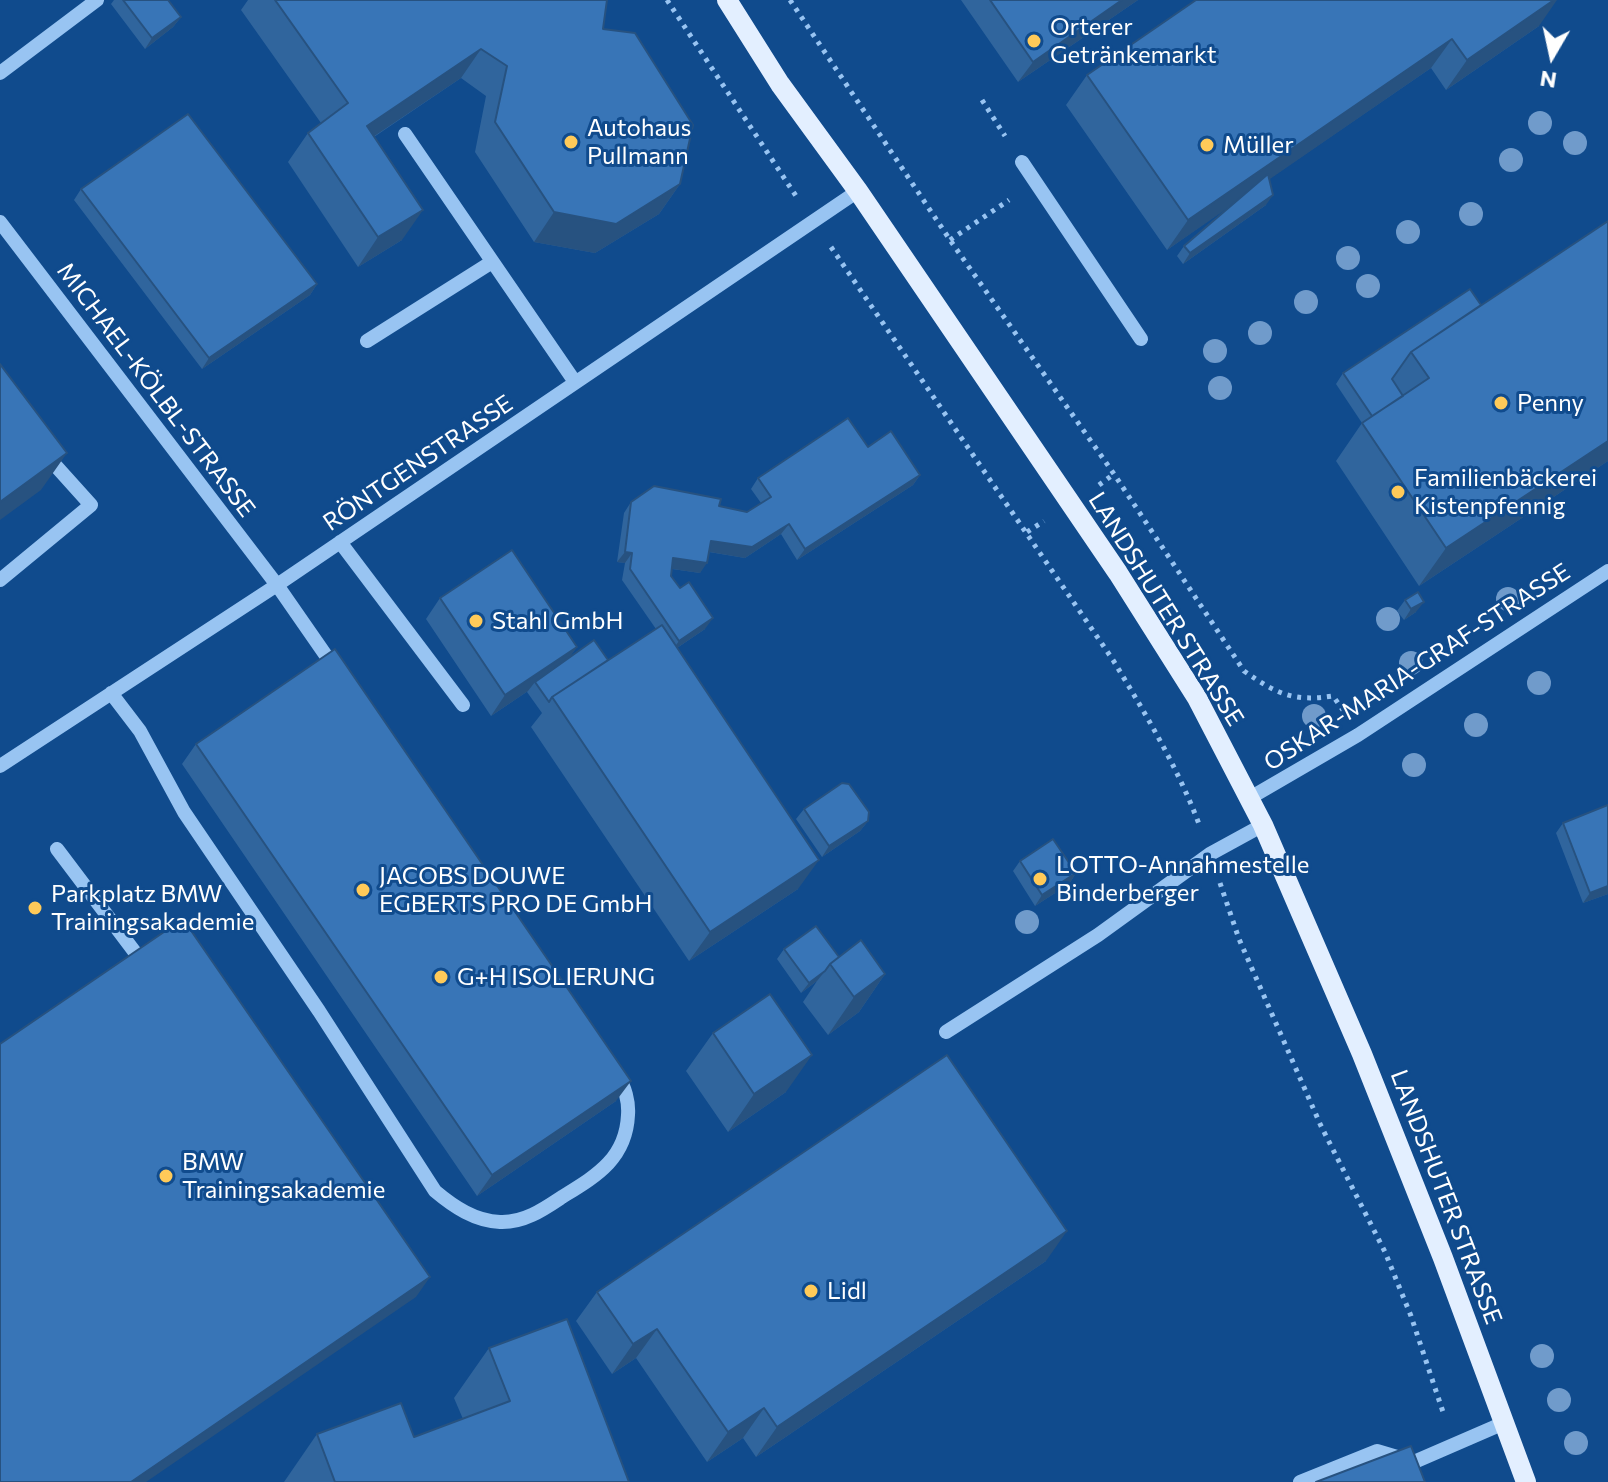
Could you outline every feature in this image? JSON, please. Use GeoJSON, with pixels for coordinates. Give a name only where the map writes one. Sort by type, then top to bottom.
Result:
{"type":"FeatureCollection","features":[{"type":"Feature","properties":{"kind":"main road","name":"LANDSHUTER STRASSE"},"geometry":{"type":"LineString","coordinates":[[727,0],[780,84],[858,191],[1118,573],[1197,698],[1263,825],[1368,1069],[1443,1258],[1526,1482]]}},
{"type":"Feature","properties":{"kind":"street"},"geometry":{"type":"LineString","coordinates":[[0,73],[97,0]]}},
{"type":"Feature","properties":{"kind":"street"},"geometry":{"type":"LineString","coordinates":[[405,134],[575,382]]}},
{"type":"Feature","properties":{"kind":"street"},"geometry":{"type":"LineString","coordinates":[[1022,162],[1141,339]]}},
{"type":"Feature","properties":{"kind":"street","name":"RÖNTGENSTRASSE"},"geometry":{"type":"LineString","coordinates":[[0,766],[277,585],[858,191]]}},
{"type":"Feature","properties":{"kind":"street","name":"MICHAEL-KÖLBL-STRASSE"},"geometry":{"type":"LineString","coordinates":[[0,222],[277,585],[342,678]]}},
{"type":"Feature","properties":{"kind":"street"},"geometry":{"type":"LineString","coordinates":[[367,341],[492,262]]}},
{"type":"Feature","properties":{"kind":"street"},"geometry":{"type":"LineString","coordinates":[[0,580],[91,505],[40,448]]}},
{"type":"Feature","properties":{"kind":"street"},"geometry":{"type":"LineString","coordinates":[[340,542],[463,705]]}},
{"type":"Feature","properties":{"kind":"street","name":"OSKAR-MARIA-GRAF-STRASSE"},"geometry":{"type":"LineString","coordinates":[[1248,799],[1358,735],[1608,571]]}},
{"type":"Feature","properties":{"kind":"street"},"geometry":{"type":"LineString","coordinates":[[111,693],[140,731],[184,812],[319,1011],[435,1191],[456,1209],[501,1222],[523,1219],[595,1176],[615,1156],[627,1136],[629,1108],[622,1082],[604,1057]]}},
{"type":"Feature","properties":{"kind":"street"},"geometry":{"type":"LineString","coordinates":[[946,1032],[1098,935],[1210,854],[1263,825]]}},
{"type":"Feature","properties":{"kind":"street"},"geometry":{"type":"LineString","coordinates":[[57,849],[140,959]]}},
{"type":"Feature","properties":{"kind":"street"},"geometry":{"type":"LineString","coordinates":[[1300,1482],[1377,1451],[1414,1462],[1504,1423]]}},
{"type":"Feature","properties":{"kind":"path"},"geometry":{"type":"LineString","coordinates":[[667,0],[812,221],[1027,532],[1151,722],[1189,797]]}},
{"type":"Feature","properties":{"kind":"path","name":"LANDSHUTER STRASSE"},"geometry":{"type":"LineString","coordinates":[[790,0],[950,240],[1123,487],[1244,671],[1272,690],[1306,700],[1333,696],[1358,735]]}},
{"type":"Feature","properties":{"kind":"path"},"geometry":{"type":"LineString","coordinates":[[982,100],[1022,162]]}},
{"type":"Feature","properties":{"kind":"path"},"geometry":{"type":"LineString","coordinates":[[950,240],[1035,182]]}},
{"type":"Feature","properties":{"kind":"path"},"geometry":{"type":"LineString","coordinates":[[1239,939],[1321,1126],[1385,1252],[1411,1316],[1454,1446]]}},
{"type":"Feature","properties":{"kind":"building"},"geometry":{"type":"Polygon","coordinates":[[[123,0],[168,0],[181,17],[152,38],[123,0]]]}},
{"type":"Feature","properties":{"kind":"building","name":"Autohaus Pullmann"},"geometry":{"type":"Polygon","coordinates":[[[275,0],[607,0],[603,29],[635,33],[693,125],[680,184],[616,224],[554,212],[495,122],[507,66],[481,49],[367,126],[423,210],[378,237],[308,133],[348,103],[275,0]]]}},
{"type":"Feature","properties":{"kind":"building"},"geometry":{"type":"Polygon","coordinates":[[[990,0],[1122,0],[1033,62],[990,0]]]}},
{"type":"Feature","properties":{"kind":"building","name":"Müller"},"geometry":{"type":"Polygon","coordinates":[[[1196,0],[1554,0],[1467,60],[1452,39],[1188,220],[1087,75],[1196,0]]]}},
{"type":"Feature","properties":{"kind":"building"},"geometry":{"type":"Polygon","coordinates":[[[188,114],[317,284],[209,358],[81,189],[188,114]]]}},
{"type":"Feature","properties":{"kind":"building"},"geometry":{"type":"Polygon","coordinates":[[[1268,174],[1273,195],[1190,253],[1184,246],[1268,174]]]}},
{"type":"Feature","properties":{"kind":"building","name":"Penny"},"geometry":{"type":"Polygon","coordinates":[[[1608,221],[1608,441],[1446,548],[1362,423],[1429,378],[1411,352],[1608,221]]]}},
{"type":"Feature","properties":{"kind":"building"},"geometry":{"type":"Polygon","coordinates":[[[1470,289],[1481,305],[1411,352],[1392,379],[1403,396],[1372,416],[1343,373],[1470,289]]]}},
{"type":"Feature","properties":{"kind":"building"},"geometry":{"type":"Polygon","coordinates":[[[0,364],[67,453],[0,502],[0,364]]]}},
{"type":"Feature","properties":{"kind":"building"},"geometry":{"type":"Polygon","coordinates":[[[848,418],[868,447],[891,431],[920,475],[805,549],[789,524],[752,547],[711,541],[707,563],[673,558],[671,576],[680,588],[689,582],[713,618],[679,641],[630,569],[632,553],[625,552],[631,502],[654,486],[721,499],[719,506],[747,512],[771,497],[758,478],[848,418]]]}},
{"type":"Feature","properties":{"kind":"building"},"geometry":{"type":"Polygon","coordinates":[[[512,550],[577,647],[505,695],[440,598],[512,550]]]}},
{"type":"Feature","properties":{"kind":"building"},"geometry":{"type":"Polygon","coordinates":[[[1418,592],[1424,602],[1411,609],[1405,600],[1418,592]]]}},
{"type":"Feature","properties":{"kind":"building"},"geometry":{"type":"Polygon","coordinates":[[[662,625],[819,860],[710,932],[552,697],[662,625]]]}},
{"type":"Feature","properties":{"kind":"building"},"geometry":{"type":"Polygon","coordinates":[[[594,640],[608,660],[549,702],[535,682],[594,640]]]}},
{"type":"Feature","properties":{"kind":"building"},"geometry":{"type":"Polygon","coordinates":[[[335,649],[631,1081],[492,1175],[196,744],[335,649]]]}},
{"type":"Feature","properties":{"kind":"building"},"geometry":{"type":"Polygon","coordinates":[[[842,783],[849,784],[869,812],[868,821],[829,846],[804,809],[842,783]]]}},
{"type":"Feature","properties":{"kind":"building"},"geometry":{"type":"Polygon","coordinates":[[[1608,805],[1608,886],[1590,893],[1563,823],[1608,805]]]}},
{"type":"Feature","properties":{"kind":"building"},"geometry":{"type":"Polygon","coordinates":[[[1053,839],[1076,873],[1042,895],[1020,861],[1053,839]]]}},
{"type":"Feature","properties":{"kind":"building","name":"BMW Trainingsakademie"},"geometry":{"type":"Polygon","coordinates":[[[183,919],[430,1277],[131,1482],[0,1482],[0,1044],[183,919]]]}},
{"type":"Feature","properties":{"kind":"building"},"geometry":{"type":"Polygon","coordinates":[[[816,926],[839,957],[809,983],[784,949],[816,926]]]}},
{"type":"Feature","properties":{"kind":"building"},"geometry":{"type":"Polygon","coordinates":[[[861,940],[885,974],[854,997],[830,964],[861,940]]]}},
{"type":"Feature","properties":{"kind":"building"},"geometry":{"type":"Polygon","coordinates":[[[770,994],[812,1055],[754,1094],[713,1033],[770,994]]]}},
{"type":"Feature","properties":{"kind":"building","name":"Lidl"},"geometry":{"type":"Polygon","coordinates":[[[947,1055],[1067,1231],[777,1427],[764,1408],[728,1432],[657,1329],[633,1344],[597,1292],[947,1055]]]}},
{"type":"Feature","properties":{"kind":"building"},"geometry":{"type":"Polygon","coordinates":[[[567,1319],[629,1482],[335,1482],[317,1434],[401,1403],[414,1437],[510,1401],[489,1348],[567,1319]]]}},
{"type":"Feature","properties":{"kind":"building"},"geometry":{"type":"Polygon","coordinates":[[[1411,1446],[1425,1482],[1316,1482],[1411,1446]]]}},
{"type":"Feature","properties":{"kind":"place","name":"Orterer Getränkemarkt"},"geometry":{"type":"Point","coordinates":[1034,41]}},
{"type":"Feature","properties":{"kind":"place","name":"Autohaus Pullmann"},"geometry":{"type":"Point","coordinates":[571,142]}},
{"type":"Feature","properties":{"kind":"place","name":"Müller"},"geometry":{"type":"Point","coordinates":[1207,145]}},
{"type":"Feature","properties":{"kind":"place","name":"Penny"},"geometry":{"type":"Point","coordinates":[1501,403]}},
{"type":"Feature","properties":{"kind":"place","name":"Familienbäckerei Kistenpfennig"},"geometry":{"type":"Point","coordinates":[1398,492]}},
{"type":"Feature","properties":{"kind":"place","name":"Stahl GmbH"},"geometry":{"type":"Point","coordinates":[476,621]}},
{"type":"Feature","properties":{"kind":"place","name":"LOTTO-Annahmestelle Binderberger"},"geometry":{"type":"Point","coordinates":[1040,879]}},
{"type":"Feature","properties":{"kind":"place","name":"JACOBS DOUWE EGBERTS PRO DE GmbH"},"geometry":{"type":"Point","coordinates":[363,890]}},
{"type":"Feature","properties":{"kind":"place","name":"Parkplatz BMW Trainingsakademie"},"geometry":{"type":"Point","coordinates":[35,908]}},
{"type":"Feature","properties":{"kind":"place","name":"G+H ISOLIERUNG"},"geometry":{"type":"Point","coordinates":[441,977]}},
{"type":"Feature","properties":{"kind":"place","name":"BMW Trainingsakademie"},"geometry":{"type":"Point","coordinates":[166,1176]}},
{"type":"Feature","properties":{"kind":"place","name":"Lidl"},"geometry":{"type":"Point","coordinates":[811,1291]}}]}
